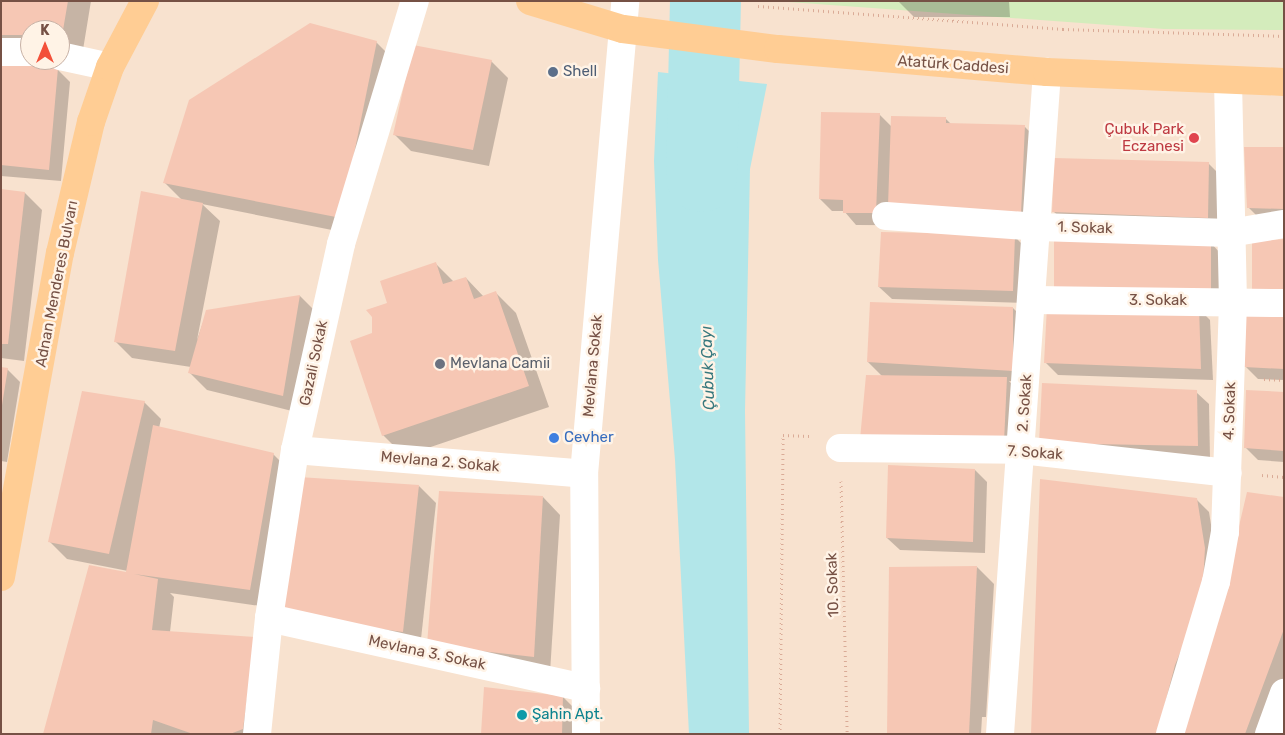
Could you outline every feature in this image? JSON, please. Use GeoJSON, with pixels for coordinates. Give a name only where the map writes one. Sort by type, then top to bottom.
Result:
{"type":"FeatureCollection","features":[{"type":"Feature","properties":{"kind":"main road","name":"Adnan Menderes Bulvarı"},"geometry":{"type":"LineString","coordinates":[[3,562],[60,253],[91,122],[110,67],[146,1]]}},
{"type":"Feature","properties":{"kind":"main road","name":"Atatürk Caddesi"},"geometry":{"type":"LineString","coordinates":[[530,1],[623,29],[778,49],[1047,72],[1284,82]]}},
{"type":"Feature","properties":{"kind":"street","name":"Gazali Sokak"},"geometry":{"type":"LineString","coordinates":[[257,734],[268,618],[295,450],[340,244],[414,1]]}},
{"type":"Feature","properties":{"kind":"street","name":"Mevlana Sokak"},"geometry":{"type":"LineString","coordinates":[[586,734],[584,474],[625,1]]}},
{"type":"Feature","properties":{"kind":"street"},"geometry":{"type":"LineString","coordinates":[[1,52],[20,52]]}},
{"type":"Feature","properties":{"kind":"street"},"geometry":{"type":"LineString","coordinates":[[70,58],[110,67]]}},
{"type":"Feature","properties":{"kind":"street","name":"2. Sokak"},"geometry":{"type":"LineString","coordinates":[[1000,734],[1038,227],[1047,72]]}},
{"type":"Feature","properties":{"kind":"street","name":"4. Sokak"},"geometry":{"type":"LineString","coordinates":[[1170,734],[1216,582],[1225,532],[1233,302],[1228,81]]}},
{"type":"Feature","properties":{"kind":"street","name":"1. Sokak"},"geometry":{"type":"LineString","coordinates":[[886,216],[1038,227],[1230,233],[1284,224]]}},
{"type":"Feature","properties":{"kind":"street","name":"3. Sokak"},"geometry":{"type":"LineString","coordinates":[[1032,300],[1284,303]]}},
{"type":"Feature","properties":{"kind":"street","name":"7. Sokak"},"geometry":{"type":"LineString","coordinates":[[840,448],[1021,450],[1228,473]]}},
{"type":"Feature","properties":{"kind":"street","name":"Mevlana 2. Sokak"},"geometry":{"type":"LineString","coordinates":[[295,450],[584,474]]}},
{"type":"Feature","properties":{"kind":"street","name":"Mevlana 3. Sokak"},"geometry":{"type":"LineString","coordinates":[[268,618],[586,688]]}},
{"type":"Feature","properties":{"kind":"street"},"geometry":{"type":"LineString","coordinates":[[1269,734],[1284,693]]}},
{"type":"Feature","properties":{"kind":"path"},"geometry":{"type":"LineString","coordinates":[[758,6],[1063,30],[1284,36]]}},
{"type":"Feature","properties":{"kind":"path"},"geometry":{"type":"LineString","coordinates":[[780,734],[783,435]]}},
{"type":"Feature","properties":{"kind":"path","name":"10. Sokak"},"geometry":{"type":"LineString","coordinates":[[840,448],[848,734]]}},
{"type":"Feature","properties":{"kind":"shaded area"},"geometry":{"type":"Polygon","coordinates":[[[1,1],[1284,1],[1284,734],[1,734],[1,1]]]}},
{"type":"Feature","properties":{"kind":"green space"},"geometry":{"type":"Polygon","coordinates":[[[775,1],[1284,1],[1284,30],[1164,29],[775,1]]]}},
{"type":"Feature","properties":{"kind":"water"},"geometry":{"type":"Polygon","coordinates":[[[658,72],[767,84],[750,169],[745,411],[749,734],[689,734],[675,460],[658,260],[654,161],[658,72]]]}},
{"type":"Feature","properties":{"kind":"building"},"geometry":{"type":"Polygon","coordinates":[[[1,1],[68,1],[65,20],[20,20],[20,35],[1,35],[1,1]]]}},
{"type":"Feature","properties":{"kind":"building"},"geometry":{"type":"Polygon","coordinates":[[[310,23],[377,41],[341,218],[163,183],[189,100],[310,23]]]}},
{"type":"Feature","properties":{"kind":"building"},"geometry":{"type":"Polygon","coordinates":[[[413,45],[492,60],[473,150],[393,135],[413,45]]]}},
{"type":"Feature","properties":{"kind":"building"},"geometry":{"type":"Polygon","coordinates":[[[1,64],[20,65],[20,70],[58,70],[49,170],[1,165],[1,64]]]}},
{"type":"Feature","properties":{"kind":"building"},"geometry":{"type":"Polygon","coordinates":[[[821,112],[880,113],[876,213],[843,213],[843,200],[819,199],[821,112]]]}},
{"type":"Feature","properties":{"kind":"building"},"geometry":{"type":"Polygon","coordinates":[[[891,116],[946,117],[946,123],[1025,125],[1021,214],[888,206],[891,116]]]}},
{"type":"Feature","properties":{"kind":"building"},"geometry":{"type":"Polygon","coordinates":[[[1244,147],[1284,147],[1284,209],[1247,208],[1244,147]]]}},
{"type":"Feature","properties":{"kind":"building"},"geometry":{"type":"Polygon","coordinates":[[[1054,158],[1209,162],[1208,218],[1052,212],[1054,158]]]}},
{"type":"Feature","properties":{"kind":"building"},"geometry":{"type":"Polygon","coordinates":[[[1,189],[25,192],[8,344],[1,344],[1,189]]]}},
{"type":"Feature","properties":{"kind":"building"},"geometry":{"type":"Polygon","coordinates":[[[141,191],[203,203],[175,351],[114,342],[141,191]]]}},
{"type":"Feature","properties":{"kind":"building"},"geometry":{"type":"Polygon","coordinates":[[[881,232],[1015,235],[1013,291],[878,287],[881,232]]]}},
{"type":"Feature","properties":{"kind":"building"},"geometry":{"type":"Polygon","coordinates":[[[1054,239],[1211,241],[1211,291],[1054,291],[1054,239]]]}},
{"type":"Feature","properties":{"kind":"building"},"geometry":{"type":"Polygon","coordinates":[[[1284,239],[1284,298],[1252,298],[1252,241],[1284,239]]]}},
{"type":"Feature","properties":{"kind":"building","name":"Mevlana Camii"},"geometry":{"type":"Polygon","coordinates":[[[436,262],[443,284],[466,277],[474,299],[496,291],[529,386],[382,436],[350,341],[372,333],[372,317],[366,310],[387,303],[380,281],[436,262]]]}},
{"type":"Feature","properties":{"kind":"building"},"geometry":{"type":"Polygon","coordinates":[[[300,295],[283,396],[188,373],[206,310],[300,295]]]}},
{"type":"Feature","properties":{"kind":"building"},"geometry":{"type":"Polygon","coordinates":[[[870,302],[1013,307],[1013,371],[867,362],[870,302]]]}},
{"type":"Feature","properties":{"kind":"building"},"geometry":{"type":"Polygon","coordinates":[[[1047,306],[1199,307],[1201,369],[1044,363],[1047,306]]]}},
{"type":"Feature","properties":{"kind":"building"},"geometry":{"type":"Polygon","coordinates":[[[1246,314],[1284,315],[1284,369],[1244,367],[1246,314]]]}},
{"type":"Feature","properties":{"kind":"building"},"geometry":{"type":"Polygon","coordinates":[[[1,367],[8,368],[2,405],[1,405],[1,367]]]}},
{"type":"Feature","properties":{"kind":"building"},"geometry":{"type":"Polygon","coordinates":[[[866,375],[1007,377],[1004,442],[860,439],[866,375]]]}},
{"type":"Feature","properties":{"kind":"building"},"geometry":{"type":"Polygon","coordinates":[[[1042,383],[1197,390],[1198,446],[1039,443],[1042,383]]]}},
{"type":"Feature","properties":{"kind":"building"},"geometry":{"type":"Polygon","coordinates":[[[1246,390],[1284,392],[1284,451],[1244,448],[1246,390]]]}},
{"type":"Feature","properties":{"kind":"building"},"geometry":{"type":"Polygon","coordinates":[[[82,391],[145,401],[109,554],[48,542],[82,391]]]}},
{"type":"Feature","properties":{"kind":"building"},"geometry":{"type":"Polygon","coordinates":[[[153,425],[274,453],[250,590],[134,574],[158,579],[152,630],[255,637],[243,729],[230,734],[193,734],[153,720],[151,734],[43,734],[89,565],[126,572],[153,425]]]}},
{"type":"Feature","properties":{"kind":"building"},"geometry":{"type":"Polygon","coordinates":[[[888,465],[975,469],[973,542],[886,538],[888,465]]]}},
{"type":"Feature","properties":{"kind":"building"},"geometry":{"type":"Polygon","coordinates":[[[299,477],[419,485],[403,632],[278,615],[299,477]]]}},
{"type":"Feature","properties":{"kind":"building"},"geometry":{"type":"Polygon","coordinates":[[[1040,479],[1197,498],[1205,548],[1202,599],[1175,665],[1157,734],[1031,734],[1040,479]]]}},
{"type":"Feature","properties":{"kind":"building"},"geometry":{"type":"Polygon","coordinates":[[[439,491],[543,496],[534,657],[427,645],[439,491]]]}},
{"type":"Feature","properties":{"kind":"building"},"geometry":{"type":"Polygon","coordinates":[[[1247,492],[1284,497],[1284,629],[1245,734],[1180,734],[1224,590],[1247,492]]]}},
{"type":"Feature","properties":{"kind":"building"},"geometry":{"type":"Polygon","coordinates":[[[977,566],[969,734],[887,734],[889,567],[977,566]]]}},
{"type":"Feature","properties":{"kind":"building","name":"Şahin Apt."},"geometry":{"type":"Polygon","coordinates":[[[484,687],[563,696],[562,734],[481,734],[484,687]]]}},
{"type":"Feature","properties":{"kind":"waterway","name":"Çubuk Çayı"},"geometry":{"type":"LineString","coordinates":[[701,176],[705,1]]}},
{"type":"Feature","properties":{"kind":"place","name":"Shell"},"geometry":{"type":"Point","coordinates":[553,72]}},
{"type":"Feature","properties":{"kind":"place","name":"Çubuk Park Eczanesi"},"geometry":{"type":"Point","coordinates":[1194,138]}},
{"type":"Feature","properties":{"kind":"place","name":"Mevlana Camii"},"geometry":{"type":"Point","coordinates":[440,364]}},
{"type":"Feature","properties":{"kind":"place","name":"Cevher"},"geometry":{"type":"Point","coordinates":[554,438]}},
{"type":"Feature","properties":{"kind":"place","name":"Şahin Apt."},"geometry":{"type":"Point","coordinates":[522,715]}}]}
